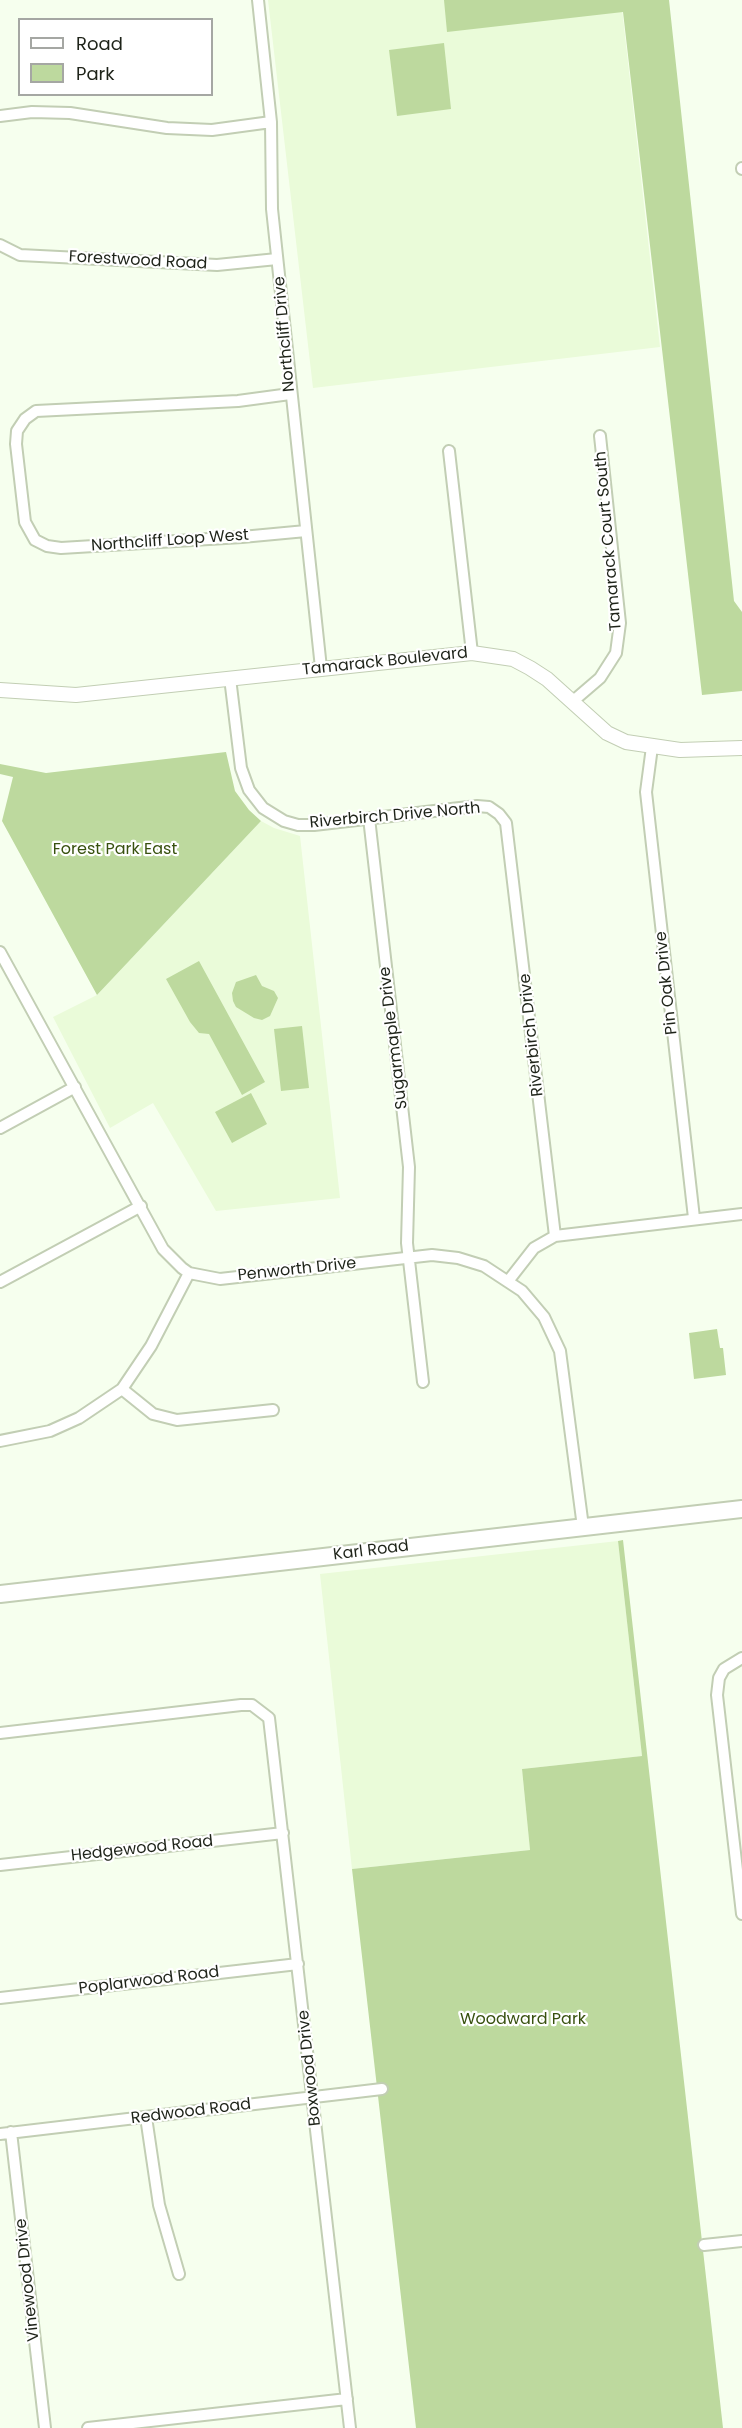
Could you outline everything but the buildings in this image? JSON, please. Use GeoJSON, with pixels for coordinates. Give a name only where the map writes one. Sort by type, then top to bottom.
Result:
{"type":"FeatureCollection","features":[{"type":"Feature","properties":{"kind":"main road","name":"Karl Road"},"geometry":{"type":"LineString","coordinates":[[0,1594],[742,1509]]}},
{"type":"Feature","properties":{"kind":"street","name":"Northcliff Drive"},"geometry":{"type":"LineString","coordinates":[[258,0],[271,122],[272,209],[321,668]]}},
{"type":"Feature","properties":{"kind":"street"},"geometry":{"type":"LineString","coordinates":[[0,116],[32,112],[70,113],[167,128],[201,129],[271,122]]}},
{"type":"Feature","properties":{"kind":"street","name":"Forestwood Road"},"geometry":{"type":"LineString","coordinates":[[0,245],[20,255],[217,265],[277,259]]}},
{"type":"Feature","properties":{"kind":"street","name":"Northcliff Loop West"},"geometry":{"type":"LineString","coordinates":[[290,394],[238,401],[36,411],[25,419],[18,431],[16,444],[25,522],[35,540],[47,546],[61,548],[306,531]]}},
{"type":"Feature","properties":{"kind":"street","name":"Tamarack Court South"},"geometry":{"type":"LineString","coordinates":[[572,702],[600,678],[616,653],[620,623],[600,436]]}},
{"type":"Feature","properties":{"kind":"street"},"geometry":{"type":"LineString","coordinates":[[449,451],[472,653]]}},
{"type":"Feature","properties":{"kind":"street","name":"Tamarack Boulevard"},"geometry":{"type":"LineString","coordinates":[[0,690],[76,695],[472,653],[513,659],[547,679],[607,733],[626,742],[680,750],[742,748]]}},
{"type":"Feature","properties":{"kind":"street","name":"Riverbirch Drive North"},"geometry":{"type":"LineString","coordinates":[[230,678],[241,768],[249,790],[263,808],[284,821],[298,825],[489,807],[506,823],[509,835]]}},
{"type":"Feature","properties":{"kind":"street","name":"Pin Oak Drive"},"geometry":{"type":"LineString","coordinates":[[652,747],[646,792],[694,1218]]}},
{"type":"Feature","properties":{"kind":"street","name":"Sugarmaple Drive"},"geometry":{"type":"LineString","coordinates":[[369,819],[409,1167],[407,1212],[409,1257],[423,1382]]}},
{"type":"Feature","properties":{"kind":"street","name":"Riverbirch Drive"},"geometry":{"type":"LineString","coordinates":[[509,835],[555,1236]]}},
{"type":"Feature","properties":{"kind":"street"},"geometry":{"type":"LineString","coordinates":[[0,952],[4,969],[75,1086],[163,1249],[189,1273],[151,1346],[122,1389],[79,1418],[50,1431],[0,1441]]}},
{"type":"Feature","properties":{"kind":"street"},"geometry":{"type":"LineString","coordinates":[[0,1128],[75,1086]]}},
{"type":"Feature","properties":{"kind":"street"},"geometry":{"type":"LineString","coordinates":[[0,1282],[141,1206]]}},
{"type":"Feature","properties":{"kind":"street"},"geometry":{"type":"LineString","coordinates":[[509,1280],[534,1248],[555,1236],[742,1214]]}},
{"type":"Feature","properties":{"kind":"street","name":"Penworth Drive"},"geometry":{"type":"LineString","coordinates":[[189,1273],[210,1278],[231,1278],[432,1255],[458,1258],[484,1266],[509,1280],[533,1302],[544,1317],[560,1352],[583,1527]]}},
{"type":"Feature","properties":{"kind":"street"},"geometry":{"type":"LineString","coordinates":[[122,1389],[148,1411],[177,1420],[273,1410]]}},
{"type":"Feature","properties":{"kind":"street"},"geometry":{"type":"LineString","coordinates":[[742,1659],[724,1670],[719,1678],[717,1695],[742,1914]]}},
{"type":"Feature","properties":{"kind":"street","name":"Boxwood Drive"},"geometry":{"type":"LineString","coordinates":[[0,1733],[241,1705],[262,1710],[269,1718],[284,1833],[350,2428]]}},
{"type":"Feature","properties":{"kind":"street","name":"Hedgewood Road"},"geometry":{"type":"LineString","coordinates":[[0,1865],[284,1833]]}},
{"type":"Feature","properties":{"kind":"street","name":"Poplarwood Road"},"geometry":{"type":"LineString","coordinates":[[0,1998],[298,1964]]}},
{"type":"Feature","properties":{"kind":"street","name":"Redwood Road"},"geometry":{"type":"LineString","coordinates":[[6,2133],[382,2089]]}},
{"type":"Feature","properties":{"kind":"street"},"geometry":{"type":"LineString","coordinates":[[146,2117],[159,2205],[179,2274]]}},
{"type":"Feature","properties":{"kind":"street","name":"Vinewood Drive"},"geometry":{"type":"LineString","coordinates":[[6,2133],[45,2428]]}},
{"type":"Feature","properties":{"kind":"street"},"geometry":{"type":"LineString","coordinates":[[704,2245],[742,2241]]}},
{"type":"Feature","properties":{"kind":"street"},"geometry":{"type":"LineString","coordinates":[[88,2428],[347,2398]]}},
{"type":"Feature","properties":{"kind":"shaded area"},"geometry":{"type":"Polygon","coordinates":[[[268,0],[621,0],[660,347],[313,388],[268,0]]]}},
{"type":"Feature","properties":{"kind":"shaded area"},"geometry":{"type":"Polygon","coordinates":[[[261,821],[274,828],[300,836],[340,1198],[216,1211],[153,1103],[110,1128],[53,1017],[97,995],[261,821]]]}},
{"type":"Feature","properties":{"kind":"shaded area"},"geometry":{"type":"Polygon","coordinates":[[[618,1541],[642,1756],[522,1769],[530,1850],[352,1869],[320,1574],[618,1541]]]}},
{"type":"Feature","properties":{"kind":"green space"},"geometry":{"type":"Polygon","coordinates":[[[444,0],[669,0],[734,601],[742,612],[742,691],[702,695],[623,12],[447,32],[444,0]]]}},
{"type":"Feature","properties":{"kind":"green space"},"geometry":{"type":"Polygon","coordinates":[[[444,43],[451,109],[397,116],[389,50],[444,43]]]}},
{"type":"Feature","properties":{"kind":"green space","name":"Forest Park East"},"geometry":{"type":"Polygon","coordinates":[[[226,752],[235,791],[249,810],[261,821],[97,995],[2,821],[13,777],[0,774],[0,764],[46,773],[226,752]]]}},
{"type":"Feature","properties":{"kind":"green space"},"geometry":{"type":"Polygon","coordinates":[[[199,961],[265,1082],[242,1095],[209,1034],[199,1033],[190,1022],[166,979],[199,961]]]}},
{"type":"Feature","properties":{"kind":"green space"},"geometry":{"type":"Polygon","coordinates":[[[256,975],[262,986],[274,991],[278,998],[270,1016],[262,1020],[236,1007],[233,1001],[232,993],[236,982],[256,975]]]}},
{"type":"Feature","properties":{"kind":"green space"},"geometry":{"type":"Polygon","coordinates":[[[302,1026],[309,1088],[281,1091],[274,1029],[302,1026]]]}},
{"type":"Feature","properties":{"kind":"green space"},"geometry":{"type":"Polygon","coordinates":[[[251,1093],[267,1124],[232,1143],[215,1112],[251,1093]]]}},
{"type":"Feature","properties":{"kind":"green space"},"geometry":{"type":"Polygon","coordinates":[[[717,1329],[720,1348],[723,1348],[726,1375],[694,1379],[689,1333],[717,1329]]]}},
{"type":"Feature","properties":{"kind":"green space","name":"Woodward Park"},"geometry":{"type":"Polygon","coordinates":[[[623,1540],[723,2428],[416,2428],[352,1869],[530,1850],[522,1769],[642,1756],[618,1541],[623,1540]]]}}]}
